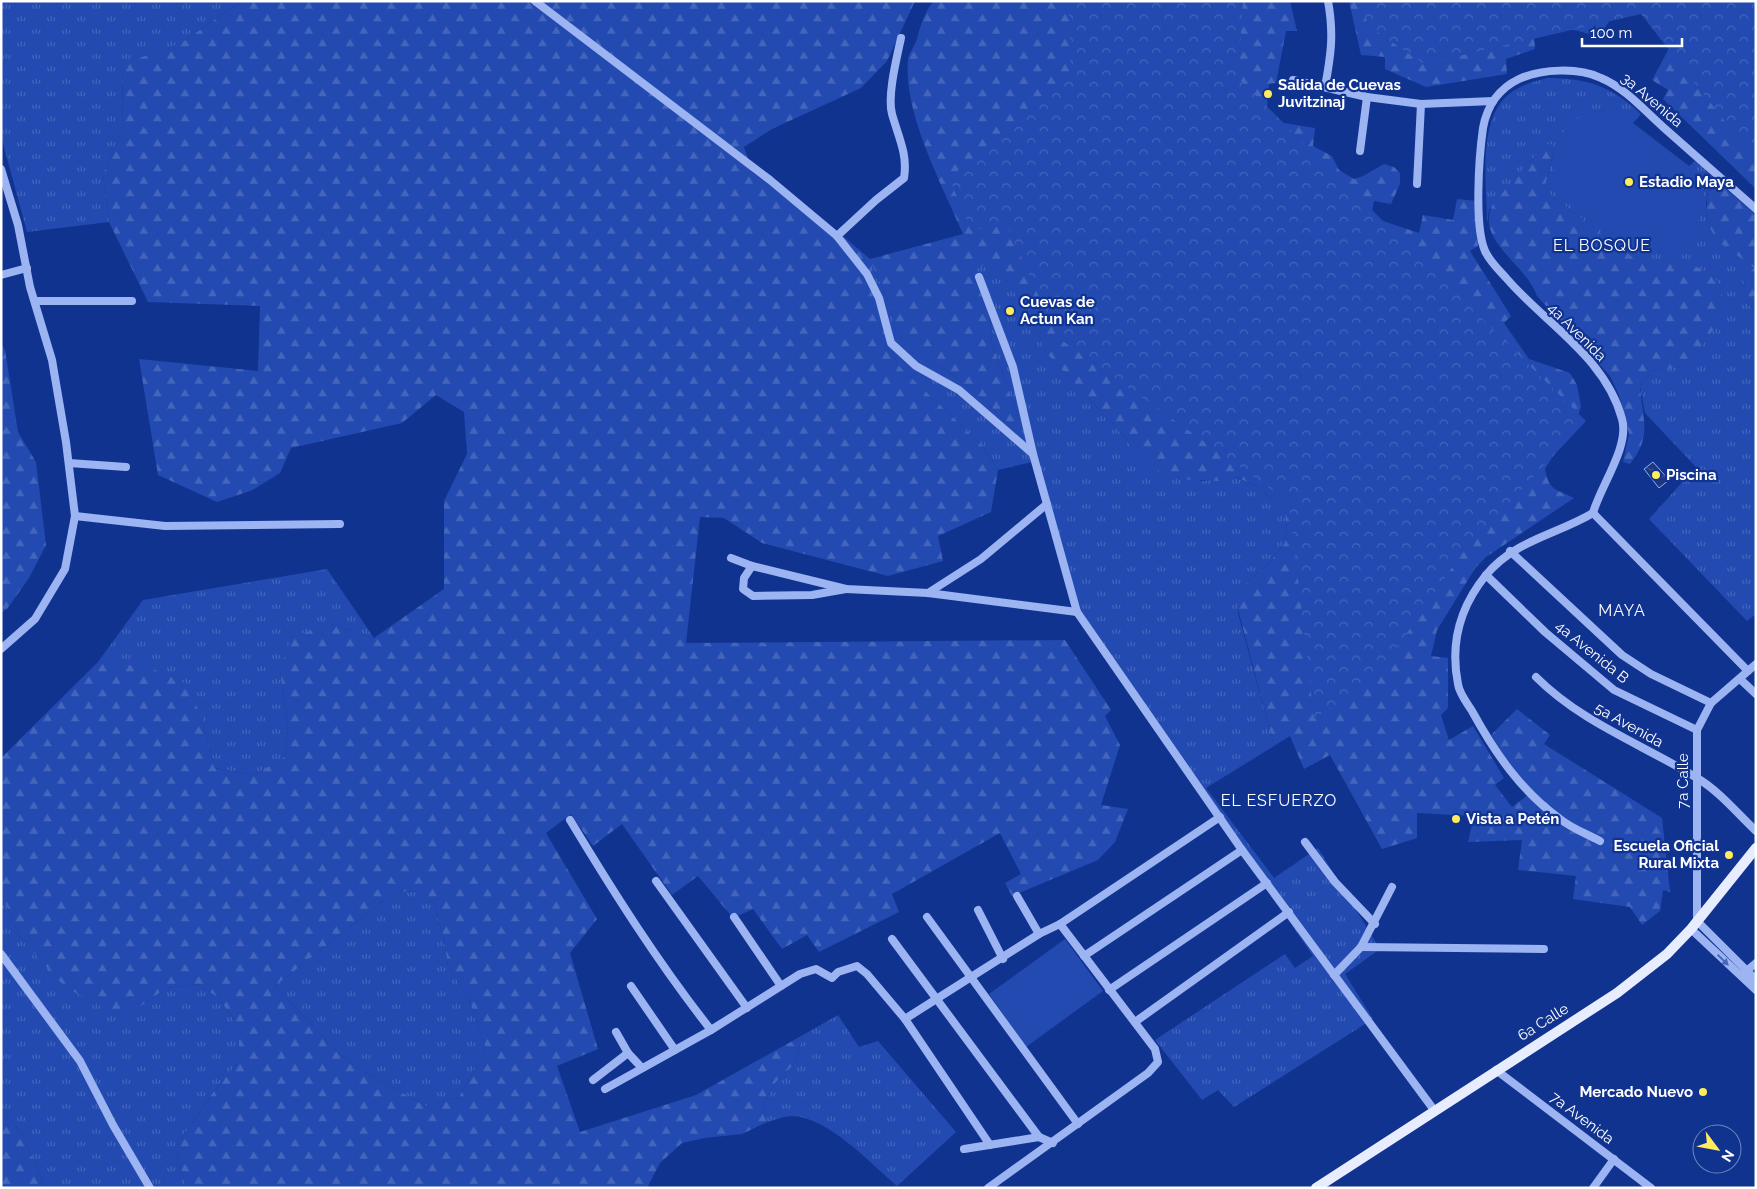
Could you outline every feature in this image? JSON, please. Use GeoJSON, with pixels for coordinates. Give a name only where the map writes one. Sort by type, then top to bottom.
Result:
{"type":"FeatureCollection","features":[{"type":"Feature","properties":{"kind":"main road","name":"6a Calle"},"geometry":{"type":"LineString","coordinates":[[1316,1188],[1617,993],[1667,954],[1694,925],[1756,848]]}},
{"type":"Feature","properties":{"kind":"street"},"geometry":{"type":"LineString","coordinates":[[535,1],[762,174],[837,236],[867,274],[878,298],[891,343],[916,366],[959,390],[1033,454]]}},
{"type":"Feature","properties":{"kind":"street"},"geometry":{"type":"LineString","coordinates":[[1325,87],[1332,50],[1333,28],[1328,1]]}},
{"type":"Feature","properties":{"kind":"street"},"geometry":{"type":"LineString","coordinates":[[837,236],[904,178],[906,167],[901,138],[891,113],[895,64],[901,38]]}},
{"type":"Feature","properties":{"kind":"street","name":"3a Avenida"},"geometry":{"type":"LineString","coordinates":[[1491,104],[1500,91],[1527,76],[1566,72],[1600,77],[1637,103],[1756,209]]}},
{"type":"Feature","properties":{"kind":"street"},"geometry":{"type":"LineString","coordinates":[[1293,80],[1367,97],[1421,104],[1491,104]]}},
{"type":"Feature","properties":{"kind":"street"},"geometry":{"type":"LineString","coordinates":[[1360,150],[1367,97]]}},
{"type":"Feature","properties":{"kind":"street"},"geometry":{"type":"LineString","coordinates":[[1417,184],[1421,104]]}},
{"type":"Feature","properties":{"kind":"street","name":"4a Avenida"},"geometry":{"type":"LineString","coordinates":[[1491,104],[1482,136],[1479,198],[1481,238],[1485,252],[1520,294],[1593,364],[1605,381],[1622,419],[1623,433],[1615,462],[1593,513]]}},
{"type":"Feature","properties":{"kind":"street"},"geometry":{"type":"LineString","coordinates":[[1,169],[27,268],[30,287],[36,301],[52,360],[75,516],[65,569],[35,618],[1,648]]}},
{"type":"Feature","properties":{"kind":"street"},"geometry":{"type":"LineString","coordinates":[[1,275],[27,268]]}},
{"type":"Feature","properties":{"kind":"street"},"geometry":{"type":"LineString","coordinates":[[979,277],[1013,367],[1033,454],[1077,612],[1242,850],[1434,1110]]}},
{"type":"Feature","properties":{"kind":"street"},"geometry":{"type":"LineString","coordinates":[[36,301],[132,301]]}},
{"type":"Feature","properties":{"kind":"street"},"geometry":{"type":"LineString","coordinates":[[68,463],[126,467]]}},
{"type":"Feature","properties":{"kind":"street"},"geometry":{"type":"LineString","coordinates":[[928,593],[981,559],[1048,504]]}},
{"type":"Feature","properties":{"kind":"street"},"geometry":{"type":"LineString","coordinates":[[1600,841],[1561,820],[1528,792],[1503,763],[1458,686],[1454,641],[1466,604],[1486,575],[1510,551],[1540,536],[1571,526],[1593,513],[1748,671]]}},
{"type":"Feature","properties":{"kind":"street"},"geometry":{"type":"LineString","coordinates":[[75,516],[164,526],[340,524]]}},
{"type":"Feature","properties":{"kind":"street"},"geometry":{"type":"LineString","coordinates":[[1510,551],[1622,655],[1651,674],[1711,703]]}},
{"type":"Feature","properties":{"kind":"street"},"geometry":{"type":"LineString","coordinates":[[731,558],[752,566],[846,589]]}},
{"type":"Feature","properties":{"kind":"street"},"geometry":{"type":"LineString","coordinates":[[752,566],[744,578],[743,589],[753,596],[812,595],[846,589],[928,593],[1077,612]]}},
{"type":"Feature","properties":{"kind":"street","name":"4a Avenida B"},"geometry":{"type":"LineString","coordinates":[[1486,575],[1545,632],[1614,690],[1697,730]]}},
{"type":"Feature","properties":{"kind":"street","name":"7a Calle"},"geometry":{"type":"LineString","coordinates":[[1694,925],[1697,730],[1711,703],[1756,664]]}},
{"type":"Feature","properties":{"kind":"street","name":"5a Avenida"},"geometry":{"type":"LineString","coordinates":[[1536,677],[1551,692],[1600,726],[1697,778],[1756,831]]}},
{"type":"Feature","properties":{"kind":"street"},"geometry":{"type":"LineString","coordinates":[[1740,679],[1756,694]]}},
{"type":"Feature","properties":{"kind":"street"},"geometry":{"type":"LineString","coordinates":[[905,1019],[1003,959],[1039,934],[1060,924],[1220,817]]}},
{"type":"Feature","properties":{"kind":"street"},"geometry":{"type":"LineString","coordinates":[[570,820],[603,875],[678,988],[711,1030]]}},
{"type":"Feature","properties":{"kind":"street"},"geometry":{"type":"LineString","coordinates":[[1305,842],[1335,882],[1374,924]]}},
{"type":"Feature","properties":{"kind":"street"},"geometry":{"type":"LineString","coordinates":[[1084,956],[1242,850]]}},
{"type":"Feature","properties":{"kind":"street"},"geometry":{"type":"LineString","coordinates":[[656,882],[747,1008]]}},
{"type":"Feature","properties":{"kind":"street"},"geometry":{"type":"LineString","coordinates":[[1109,990],[1267,882]]}},
{"type":"Feature","properties":{"kind":"street"},"geometry":{"type":"LineString","coordinates":[[1334,975],[1361,947],[1392,887]]}},
{"type":"Feature","properties":{"kind":"street"},"geometry":{"type":"LineString","coordinates":[[1017,896],[1039,934]]}},
{"type":"Feature","properties":{"kind":"street"},"geometry":{"type":"LineString","coordinates":[[978,910],[1003,959]]}},
{"type":"Feature","properties":{"kind":"street"},"geometry":{"type":"LineString","coordinates":[[1134,1022],[1289,912]]}},
{"type":"Feature","properties":{"kind":"street"},"geometry":{"type":"LineString","coordinates":[[734,917],[781,986]]}},
{"type":"Feature","properties":{"kind":"street"},"geometry":{"type":"LineString","coordinates":[[927,917],[1078,1124]]}},
{"type":"Feature","properties":{"kind":"street"},"geometry":{"type":"LineString","coordinates":[[988,1188],[1148,1073],[1158,1062],[1155,1049],[1060,924]]}},
{"type":"Feature","properties":{"kind":"street"},"geometry":{"type":"LineString","coordinates":[[1694,925],[1743,974],[1756,990]]}},
{"type":"Feature","properties":{"kind":"street"},"geometry":{"type":"LineString","coordinates":[[892,938],[935,1000],[1039,1136],[1053,1143]]}},
{"type":"Feature","properties":{"kind":"street"},"geometry":{"type":"LineString","coordinates":[[1361,947],[1544,949]]}},
{"type":"Feature","properties":{"kind":"street"},"geometry":{"type":"LineString","coordinates":[[1,954],[80,1061],[113,1125],[150,1188]]}},
{"type":"Feature","properties":{"kind":"street"},"geometry":{"type":"LineString","coordinates":[[1743,974],[1756,963]]}},
{"type":"Feature","properties":{"kind":"street"},"geometry":{"type":"LineString","coordinates":[[605,1089],[711,1030],[800,974],[816,969],[832,978],[838,972],[857,966],[867,974],[905,1019],[990,1145]]}},
{"type":"Feature","properties":{"kind":"street"},"geometry":{"type":"LineString","coordinates":[[1743,974],[1756,980]]}},
{"type":"Feature","properties":{"kind":"street"},"geometry":{"type":"LineString","coordinates":[[631,986],[675,1050]]}},
{"type":"Feature","properties":{"kind":"street"},"geometry":{"type":"LineString","coordinates":[[616,1032],[628,1053],[642,1068]]}},
{"type":"Feature","properties":{"kind":"street"},"geometry":{"type":"LineString","coordinates":[[593,1080],[628,1053]]}},
{"type":"Feature","properties":{"kind":"street","name":"7a Avenida"},"geometry":{"type":"LineString","coordinates":[[1496,1070],[1651,1188]]}},
{"type":"Feature","properties":{"kind":"street"},"geometry":{"type":"LineString","coordinates":[[964,1150],[1039,1136]]}},
{"type":"Feature","properties":{"kind":"street"},"geometry":{"type":"LineString","coordinates":[[1593,1188],[1614,1160]]}},
{"type":"Feature","properties":{"kind":"green space"},"geometry":{"type":"Polygon","coordinates":[[[1,1],[242,1],[181,43],[123,65],[122,130],[103,174],[109,222],[27,232],[1,136],[1,1]]]}},
{"type":"Feature","properties":{"kind":"green space"},"geometry":{"type":"Polygon","coordinates":[[[242,1],[915,1],[887,61],[861,88],[772,129],[744,147],[752,172],[844,237],[870,259],[963,234],[926,148],[912,103],[908,81],[908,60],[925,14],[934,1],[1290,1],[1297,31],[1286,31],[1276,83],[1269,84],[1266,120],[1315,128],[1313,146],[1332,156],[1339,170],[1354,179],[1384,164],[1394,167],[1400,173],[1400,184],[1391,204],[1374,201],[1371,217],[1419,233],[1423,215],[1453,220],[1457,199],[1477,201],[1478,246],[1470,251],[1511,316],[1504,323],[1529,359],[1570,373],[1577,385],[1581,406],[1575,427],[1563,440],[1545,469],[1549,482],[1554,488],[1574,498],[1486,557],[1476,567],[1437,630],[1431,656],[1448,658],[1448,708],[1441,715],[1449,740],[1473,726],[1504,778],[1495,785],[1512,807],[1528,795],[1491,735],[1517,709],[1550,735],[1544,744],[1662,818],[1670,892],[1663,890],[1660,911],[1642,925],[1630,907],[1573,899],[1576,876],[1518,870],[1522,840],[1468,842],[1474,816],[1417,813],[1417,838],[1382,849],[1330,755],[1304,769],[1290,736],[1274,746],[1235,598],[1241,588],[1271,561],[1285,543],[1287,531],[1285,513],[1256,486],[1236,477],[1219,481],[1179,479],[1152,467],[1138,456],[1124,436],[1047,354],[1033,322],[994,259],[971,272],[990,314],[992,344],[1018,416],[1017,427],[1012,427],[973,390],[942,367],[925,360],[910,347],[896,330],[887,298],[871,262],[887,347],[901,368],[983,446],[998,470],[991,512],[938,536],[943,561],[888,576],[762,543],[724,518],[700,517],[686,643],[1065,640],[1111,710],[1105,716],[1120,745],[1101,805],[1128,809],[1115,842],[1098,860],[1012,896],[1005,883],[1021,874],[1000,833],[892,894],[899,912],[819,952],[807,935],[782,949],[753,909],[733,918],[698,876],[672,895],[622,824],[593,846],[571,814],[546,833],[597,919],[570,953],[598,1049],[557,1066],[580,1132],[696,1095],[803,1035],[795,1063],[775,1083],[763,1106],[767,1122],[742,1134],[705,1138],[682,1143],[660,1163],[647,1188],[187,1188],[175,1148],[214,1091],[239,1062],[239,1028],[219,998],[197,984],[166,988],[136,1010],[114,1013],[65,987],[20,938],[1,892],[1,758],[98,662],[148,667],[187,684],[201,716],[215,768],[254,775],[285,757],[288,730],[280,671],[291,637],[331,624],[374,638],[444,589],[444,501],[467,454],[464,412],[436,395],[402,423],[291,448],[280,473],[253,490],[217,502],[158,475],[139,359],[258,371],[260,306],[148,302],[109,222],[103,174],[122,130],[123,64],[181,43],[242,1]],[[420,891],[394,892],[275,986],[339,1054],[361,1070],[426,1106],[459,1097],[486,1049],[469,999],[448,966],[444,940],[434,904],[420,891]]]}},
{"type":"Feature","properties":{"kind":"green space"},"geometry":{"type":"Polygon","coordinates":[[[1069,1],[1243,1],[1238,78],[1586,421],[1461,554],[1374,681],[1314,718],[1289,502],[1057,337],[1007,225],[971,230],[949,178],[1071,75],[1069,1]]]}},
{"type":"Feature","properties":{"kind":"green space"},"geometry":{"type":"Polygon","coordinates":[[[1349,1],[1629,1],[1617,9],[1599,37],[1558,25],[1534,32],[1535,49],[1506,59],[1507,74],[1426,87],[1385,69],[1385,57],[1361,55],[1349,1]]]}},
{"type":"Feature","properties":{"kind":"green space"},"geometry":{"type":"Polygon","coordinates":[[[1361,1],[1756,1],[1756,161],[1641,14],[1424,64],[1368,26],[1361,1]]]}},
{"type":"Feature","properties":{"kind":"green space"},"geometry":{"type":"Polygon","coordinates":[[[1756,1],[1756,189],[1663,99],[1668,90],[1652,80],[1680,28],[1756,1]]]}},
{"type":"Feature","properties":{"kind":"green space"},"geometry":{"type":"Polygon","coordinates":[[[1547,78],[1586,82],[1609,90],[1641,114],[1633,123],[1689,166],[1696,160],[1711,176],[1706,203],[1708,220],[1754,268],[1743,278],[1748,304],[1756,310],[1756,614],[1747,621],[1649,519],[1696,467],[1645,413],[1640,386],[1652,371],[1680,366],[1659,263],[1644,262],[1631,256],[1548,193],[1545,186],[1554,151],[1544,146],[1489,210],[1487,222],[1486,154],[1492,121],[1498,106],[1508,95],[1517,89],[1526,84],[1547,78]]]}},
{"type":"Feature","properties":{"kind":"green space","name":"Estadio Maya"},"geometry":{"type":"Polygon","coordinates":[[[1601,111],[1612,113],[1630,123],[1678,159],[1697,177],[1704,197],[1702,210],[1698,223],[1690,234],[1680,242],[1669,248],[1656,250],[1634,243],[1565,191],[1557,179],[1553,167],[1554,153],[1558,141],[1575,120],[1587,114],[1601,111]]]}},
{"type":"Feature","properties":{"kind":"green space"},"geometry":{"type":"Polygon","coordinates":[[[1550,143],[1554,151],[1545,186],[1548,193],[1631,256],[1649,261],[1678,263],[1696,267],[1717,280],[1722,292],[1722,305],[1718,319],[1702,346],[1682,365],[1652,371],[1640,386],[1644,435],[1642,444],[1630,464],[1623,462],[1629,434],[1619,395],[1610,376],[1537,296],[1523,273],[1495,239],[1490,227],[1489,214],[1495,201],[1544,146],[1550,143]]]}},
{"type":"Feature","properties":{"kind":"green space"},"geometry":{"type":"Polygon","coordinates":[[[1711,176],[1756,215],[1756,310],[1748,304],[1743,278],[1754,268],[1716,238],[1709,223],[1707,208],[1711,176]]]}},
{"type":"Feature","properties":{"kind":"green space"},"geometry":{"type":"Polygon","coordinates":[[[994,258],[1033,322],[1047,354],[1124,436],[1138,456],[1201,481],[1235,477],[1256,486],[1285,513],[1287,531],[1285,543],[1271,561],[1241,588],[1238,613],[1274,746],[1206,788],[1274,878],[1318,848],[1380,949],[1345,974],[1373,1019],[1234,1107],[1218,1090],[1202,1100],[1155,1040],[1285,954],[1295,968],[1313,956],[1083,623],[1032,462],[998,470],[983,446],[901,368],[887,347],[870,259],[887,298],[896,330],[925,360],[942,367],[973,390],[1012,427],[1018,416],[992,344],[990,314],[971,272],[994,258]]]}},
{"type":"Feature","properties":{"kind":"green space"},"geometry":{"type":"Polygon","coordinates":[[[1,343],[5,350],[18,432],[36,462],[46,545],[29,578],[7,609],[1,613],[1,343]]]}},
{"type":"Feature","properties":{"kind":"green space"},"geometry":{"type":"Polygon","coordinates":[[[327,569],[374,638],[331,624],[280,671],[288,730],[285,758],[254,775],[215,768],[201,716],[120,666],[98,662],[143,600],[327,569]]]}},
{"type":"Feature","properties":{"kind":"green space"},"geometry":{"type":"Polygon","coordinates":[[[421,891],[434,904],[444,940],[448,966],[469,999],[486,1049],[459,1097],[426,1106],[361,1070],[339,1054],[275,986],[394,892],[421,891]]]}},
{"type":"Feature","properties":{"kind":"green space"},"geometry":{"type":"Polygon","coordinates":[[[1,892],[20,938],[136,1010],[166,988],[197,984],[219,998],[239,1028],[239,1062],[214,1091],[175,1148],[187,1188],[46,1188],[22,1135],[1,1106],[1,892]]]}},
{"type":"Feature","properties":{"kind":"green space"},"geometry":{"type":"Polygon","coordinates":[[[1065,939],[1103,991],[1026,1047],[989,994],[1065,939]]]}},
{"type":"Feature","properties":{"kind":"green space"},"geometry":{"type":"Polygon","coordinates":[[[838,1015],[859,1047],[878,1041],[956,1132],[897,1186],[862,1154],[835,1133],[821,1125],[793,1116],[767,1122],[763,1106],[775,1083],[795,1063],[803,1035],[838,1015]]]}},
{"type":"Feature","properties":{"kind":"green space"},"geometry":{"type":"Polygon","coordinates":[[[1,1106],[22,1135],[46,1188],[1,1188],[1,1106]]]}},
{"type":"Feature","properties":{"kind":"water","name":"Piscina"},"geometry":{"type":"Polygon","coordinates":[[[1653,462],[1669,480],[1659,488],[1644,469],[1653,462]]]}},
{"type":"Feature","properties":{"kind":"place","name":"Salida de Cuevas Juvitzinaj"},"geometry":{"type":"Point","coordinates":[1268,94]}},
{"type":"Feature","properties":{"kind":"place","name":"Estadio Maya"},"geometry":{"type":"Point","coordinates":[1629,182]}},
{"type":"Feature","properties":{"kind":"place","name":"Cuevas de Actun Kan"},"geometry":{"type":"Point","coordinates":[1010,311]}},
{"type":"Feature","properties":{"kind":"place","name":"Piscina"},"geometry":{"type":"Point","coordinates":[1656,475]}},
{"type":"Feature","properties":{"kind":"place","name":"Vista a Petén"},"geometry":{"type":"Point","coordinates":[1456,819]}},
{"type":"Feature","properties":{"kind":"place","name":"Escuela Oficial Rural Mixta"},"geometry":{"type":"Point","coordinates":[1729,855]}},
{"type":"Feature","properties":{"kind":"place","name":"Mercado Nuevo"},"geometry":{"type":"Point","coordinates":[1703,1092]}},
{"type":"Feature","properties":{"kind":"district","name":"EL BOSQUE"},"geometry":{"type":"Point","coordinates":[1602,245]}},
{"type":"Feature","properties":{"kind":"district","name":"MAYA"},"geometry":{"type":"Point","coordinates":[1622,610]}},
{"type":"Feature","properties":{"kind":"district","name":"EL ESFUERZO"},"geometry":{"type":"Point","coordinates":[1279,800]}}]}
